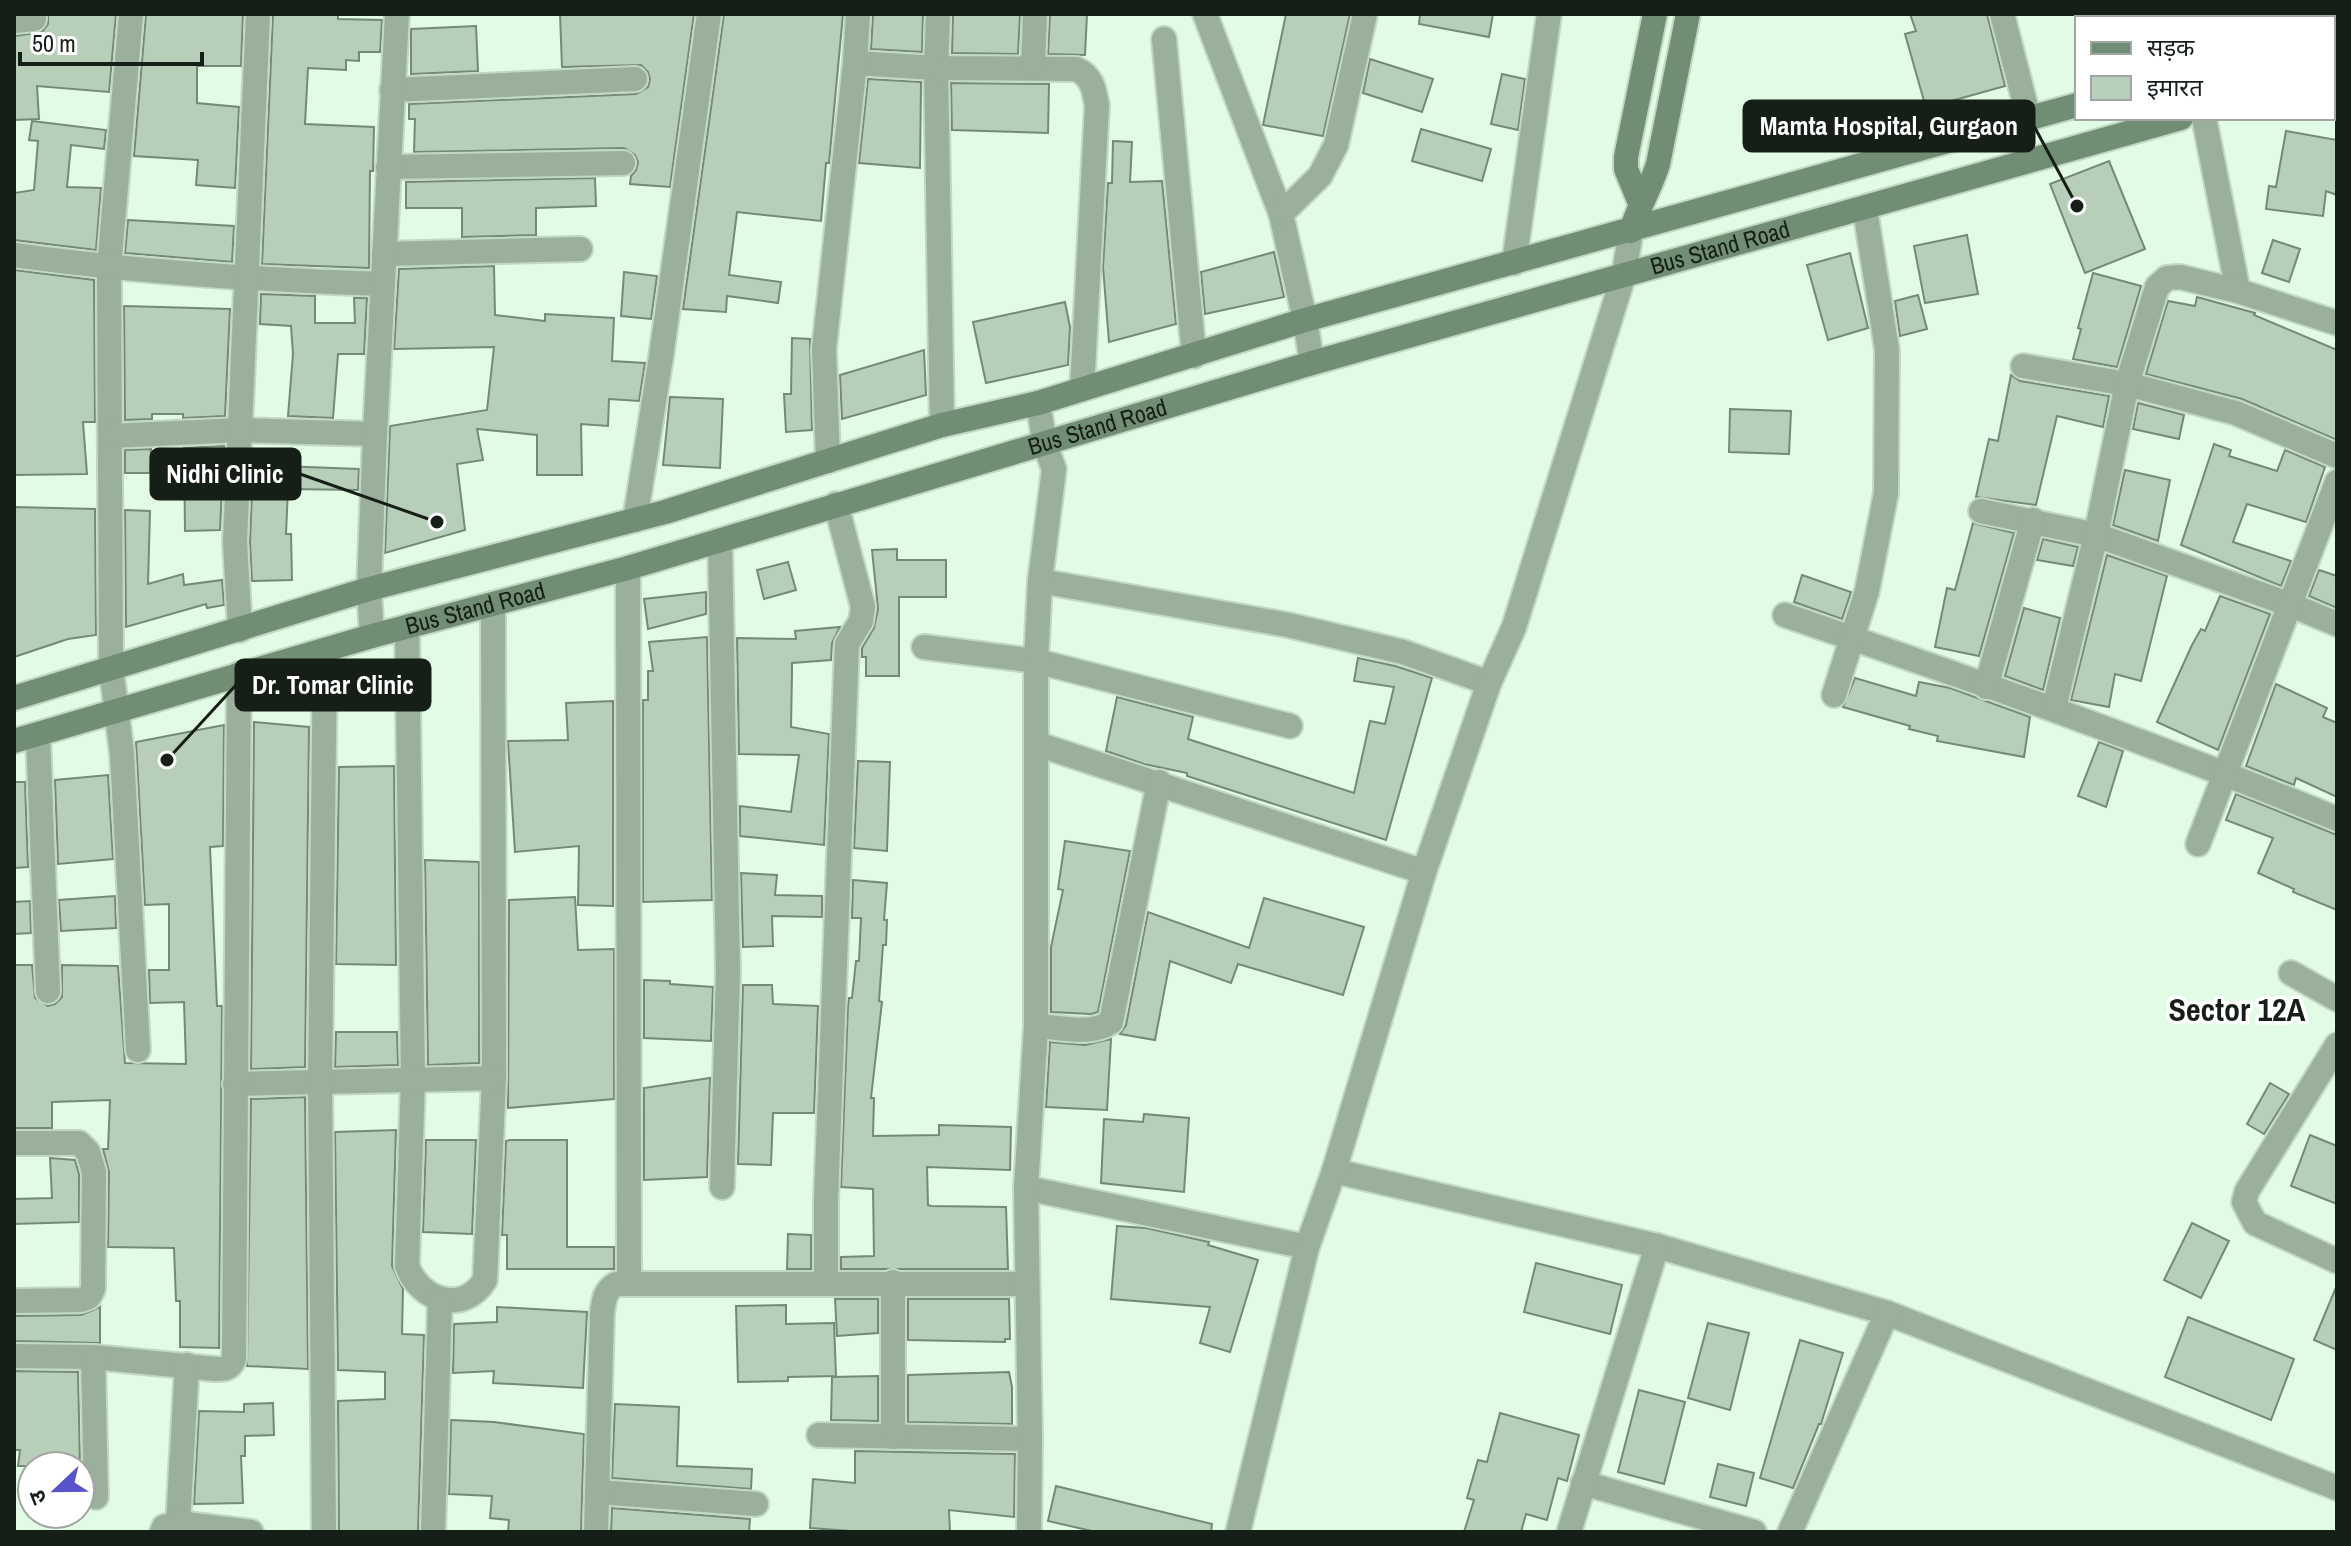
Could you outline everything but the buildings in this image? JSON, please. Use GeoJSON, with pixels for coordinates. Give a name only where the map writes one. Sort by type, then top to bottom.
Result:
{"type":"FeatureCollection","features":[{"type":"Feature","properties":{"kind":"street"},"geometry":{"type":"LineString","coordinates":[[131,14],[109,268],[111,668],[118,711],[138,1050]]}},
{"type":"Feature","properties":{"kind":"street"},"geometry":{"type":"LineString","coordinates":[[240,630],[235,542],[258,14]]}},
{"type":"Feature","properties":{"kind":"street"},"geometry":{"type":"LineString","coordinates":[[372,636],[369,589],[375,434],[397,14]]}},
{"type":"Feature","properties":{"kind":"street"},"geometry":{"type":"LineString","coordinates":[[635,520],[709,14]]}},
{"type":"Feature","properties":{"kind":"street"},"geometry":{"type":"LineString","coordinates":[[828,461],[824,349],[858,14]]}},
{"type":"Feature","properties":{"kind":"street"},"geometry":{"type":"LineString","coordinates":[[938,14],[936,68],[942,425]]}},
{"type":"Feature","properties":{"kind":"street"},"geometry":{"type":"LineString","coordinates":[[1033,67],[1035,14]]}},
{"type":"Feature","properties":{"kind":"street"},"geometry":{"type":"LineString","coordinates":[[1205,14],[1281,214],[1312,363]]}},
{"type":"Feature","properties":{"kind":"street"},"geometry":{"type":"LineString","coordinates":[[1281,214],[1320,176],[1333,153],[1365,14]]}},
{"type":"Feature","properties":{"kind":"street"},"geometry":{"type":"LineString","coordinates":[[1514,263],[1549,14]]}},
{"type":"Feature","properties":{"kind":"street"},"geometry":{"type":"LineString","coordinates":[[1640,203],[1626,169],[1626,157],[1655,14]]}},
{"type":"Feature","properties":{"kind":"street"},"geometry":{"type":"LineString","coordinates":[[1238,1532],[1307,1247],[1334,1171],[1424,872],[1489,683],[1514,627],[1624,274],[1631,231],[1658,164],[1688,14]]}},
{"type":"Feature","properties":{"kind":"street"},"geometry":{"type":"LineString","coordinates":[[2002,14],[2029,119]]}},
{"type":"Feature","properties":{"kind":"street"},"geometry":{"type":"LineString","coordinates":[[1164,39],[1194,356]]}},
{"type":"Feature","properties":{"kind":"street"},"geometry":{"type":"LineString","coordinates":[[855,63],[936,68],[1076,69],[1092,83],[1097,105],[1082,389]]}},
{"type":"Feature","properties":{"kind":"street"},"geometry":{"type":"LineString","coordinates":[[392,90],[635,79]]}},
{"type":"Feature","properties":{"kind":"street","name":"Bus Stand Road"},"geometry":{"type":"LineString","coordinates":[[14,698],[369,589],[665,512],[942,425],[1038,403],[1305,320],[2075,106]]}},
{"type":"Feature","properties":{"kind":"street","name":"Bus Stand Road"},"geometry":{"type":"LineString","coordinates":[[14,741],[372,636],[628,568],[1312,363],[2174,120]]}},
{"type":"Feature","properties":{"kind":"street"},"geometry":{"type":"LineString","coordinates":[[2204,120],[2238,291]]}},
{"type":"Feature","properties":{"kind":"street"},"geometry":{"type":"LineString","coordinates":[[388,167],[623,163]]}},
{"type":"Feature","properties":{"kind":"street"},"geometry":{"type":"LineString","coordinates":[[1834,695],[1867,591],[1886,493],[1887,350],[1865,209]]}},
{"type":"Feature","properties":{"kind":"street"},"geometry":{"type":"LineString","coordinates":[[384,254],[580,249]]}},
{"type":"Feature","properties":{"kind":"street"},"geometry":{"type":"LineString","coordinates":[[14,255],[109,268],[247,280],[383,284]]}},
{"type":"Feature","properties":{"kind":"street"},"geometry":{"type":"LineString","coordinates":[[2054,708],[2096,535],[2127,384],[2157,287],[2167,278],[2180,277],[2238,291],[2337,323]]}},
{"type":"Feature","properties":{"kind":"street"},"geometry":{"type":"LineString","coordinates":[[2023,366],[2127,384],[2236,413],[2337,456]]}},
{"type":"Feature","properties":{"kind":"street"},"geometry":{"type":"LineString","coordinates":[[1029,1532],[1026,1188],[1036,1026],[1036,661],[1040,581],[1054,469],[1045,445],[1038,403]]}},
{"type":"Feature","properties":{"kind":"street"},"geometry":{"type":"LineString","coordinates":[[111,436],[240,430],[375,434]]}},
{"type":"Feature","properties":{"kind":"street"},"geometry":{"type":"LineString","coordinates":[[2198,844],[2337,482]]}},
{"type":"Feature","properties":{"kind":"street"},"geometry":{"type":"LineString","coordinates":[[826,1284],[826,1200],[847,644],[863,616],[836,504]]}},
{"type":"Feature","properties":{"kind":"street"},"geometry":{"type":"LineString","coordinates":[[1981,511],[2096,535],[2337,624]]}},
{"type":"Feature","properties":{"kind":"street"},"geometry":{"type":"LineString","coordinates":[[665,512],[671,555]]}},
{"type":"Feature","properties":{"kind":"street"},"geometry":{"type":"LineString","coordinates":[[1986,687],[2033,520]]}},
{"type":"Feature","properties":{"kind":"street"},"geometry":{"type":"LineString","coordinates":[[720,541],[728,972],[722,1187]]}},
{"type":"Feature","properties":{"kind":"street"},"geometry":{"type":"LineString","coordinates":[[628,568],[629,1284]]}},
{"type":"Feature","properties":{"kind":"street"},"geometry":{"type":"LineString","coordinates":[[1040,581],[1312,630],[1403,652],[1489,683]]}},
{"type":"Feature","properties":{"kind":"street"},"geometry":{"type":"LineString","coordinates":[[407,627],[413,1079],[407,1266],[418,1287],[440,1300],[455,1300],[478,1290],[485,1280],[494,1078],[493,605]]}},
{"type":"Feature","properties":{"kind":"street"},"geometry":{"type":"LineString","coordinates":[[1785,615],[2054,708],[2337,819]]}},
{"type":"Feature","properties":{"kind":"street"},"geometry":{"type":"LineString","coordinates":[[924,647],[1036,661],[1290,726]]}},
{"type":"Feature","properties":{"kind":"street"},"geometry":{"type":"LineString","coordinates":[[324,1532],[320,1082],[325,651]]}},
{"type":"Feature","properties":{"kind":"street"},"geometry":{"type":"LineString","coordinates":[[14,1356],[93,1357],[226,1369],[234,1359],[239,674]]}},
{"type":"Feature","properties":{"kind":"street"},"geometry":{"type":"LineString","coordinates":[[38,735],[48,991]]}},
{"type":"Feature","properties":{"kind":"street"},"geometry":{"type":"LineString","coordinates":[[1037,744],[1424,872]]}},
{"type":"Feature","properties":{"kind":"street"},"geometry":{"type":"LineString","coordinates":[[1036,1026],[1088,1029],[1102,1028],[1111,1022],[1159,782]]}},
{"type":"Feature","properties":{"kind":"street"},"geometry":{"type":"LineString","coordinates":[[2291,973],[2337,999]]}},
{"type":"Feature","properties":{"kind":"street"},"geometry":{"type":"LineString","coordinates":[[2337,1045],[2247,1191],[2244,1202],[2255,1223],[2337,1261]]}},
{"type":"Feature","properties":{"kind":"street"},"geometry":{"type":"LineString","coordinates":[[235,1084],[494,1078]]}},
{"type":"Feature","properties":{"kind":"street"},"geometry":{"type":"LineString","coordinates":[[14,1143],[79,1143],[88,1152],[94,1172],[93,1289],[89,1297],[81,1300],[14,1301]]}},
{"type":"Feature","properties":{"kind":"street"},"geometry":{"type":"LineString","coordinates":[[1334,1171],[1657,1246],[1887,1313],[2337,1488]]}},
{"type":"Feature","properties":{"kind":"street"},"geometry":{"type":"LineString","coordinates":[[1026,1188],[1307,1247]]}},
{"type":"Feature","properties":{"kind":"street"},"geometry":{"type":"LineString","coordinates":[[1569,1532],[1657,1246]]}},
{"type":"Feature","properties":{"kind":"street"},"geometry":{"type":"LineString","coordinates":[[893,1282],[893,1437]]}},
{"type":"Feature","properties":{"kind":"street"},"geometry":{"type":"LineString","coordinates":[[596,1532],[604,1299],[609,1288],[616,1284],[1026,1284]]}},
{"type":"Feature","properties":{"kind":"street"},"geometry":{"type":"LineString","coordinates":[[433,1532],[440,1300]]}},
{"type":"Feature","properties":{"kind":"street"},"geometry":{"type":"LineString","coordinates":[[1790,1532],[1887,1313]]}},
{"type":"Feature","properties":{"kind":"street"},"geometry":{"type":"LineString","coordinates":[[93,1357],[95,1450]]}},
{"type":"Feature","properties":{"kind":"street"},"geometry":{"type":"LineString","coordinates":[[187,1365],[170,1528],[251,1532]]}},
{"type":"Feature","properties":{"kind":"street"},"geometry":{"type":"LineString","coordinates":[[819,1435],[1030,1439]]}},
{"type":"Feature","properties":{"kind":"street"},"geometry":{"type":"LineString","coordinates":[[1583,1483],[1754,1532]]}},
{"type":"Feature","properties":{"kind":"street"},"geometry":{"type":"LineString","coordinates":[[598,1492],[756,1504]]}},
{"type":"Feature","properties":{"kind":"place","name":"Mamta Hospital, Gurgaon"},"geometry":{"type":"Point","coordinates":[2077,206]}},
{"type":"Feature","properties":{"kind":"place","name":"Nidhi Clinic"},"geometry":{"type":"Point","coordinates":[437,522]}},
{"type":"Feature","properties":{"kind":"place","name":"Dr. Tomar Clinic"},"geometry":{"type":"Point","coordinates":[167,760]}},
{"type":"Feature","properties":{"kind":"district","name":"Sector 12A"},"geometry":{"type":"Point","coordinates":[2237,1010]}}]}
